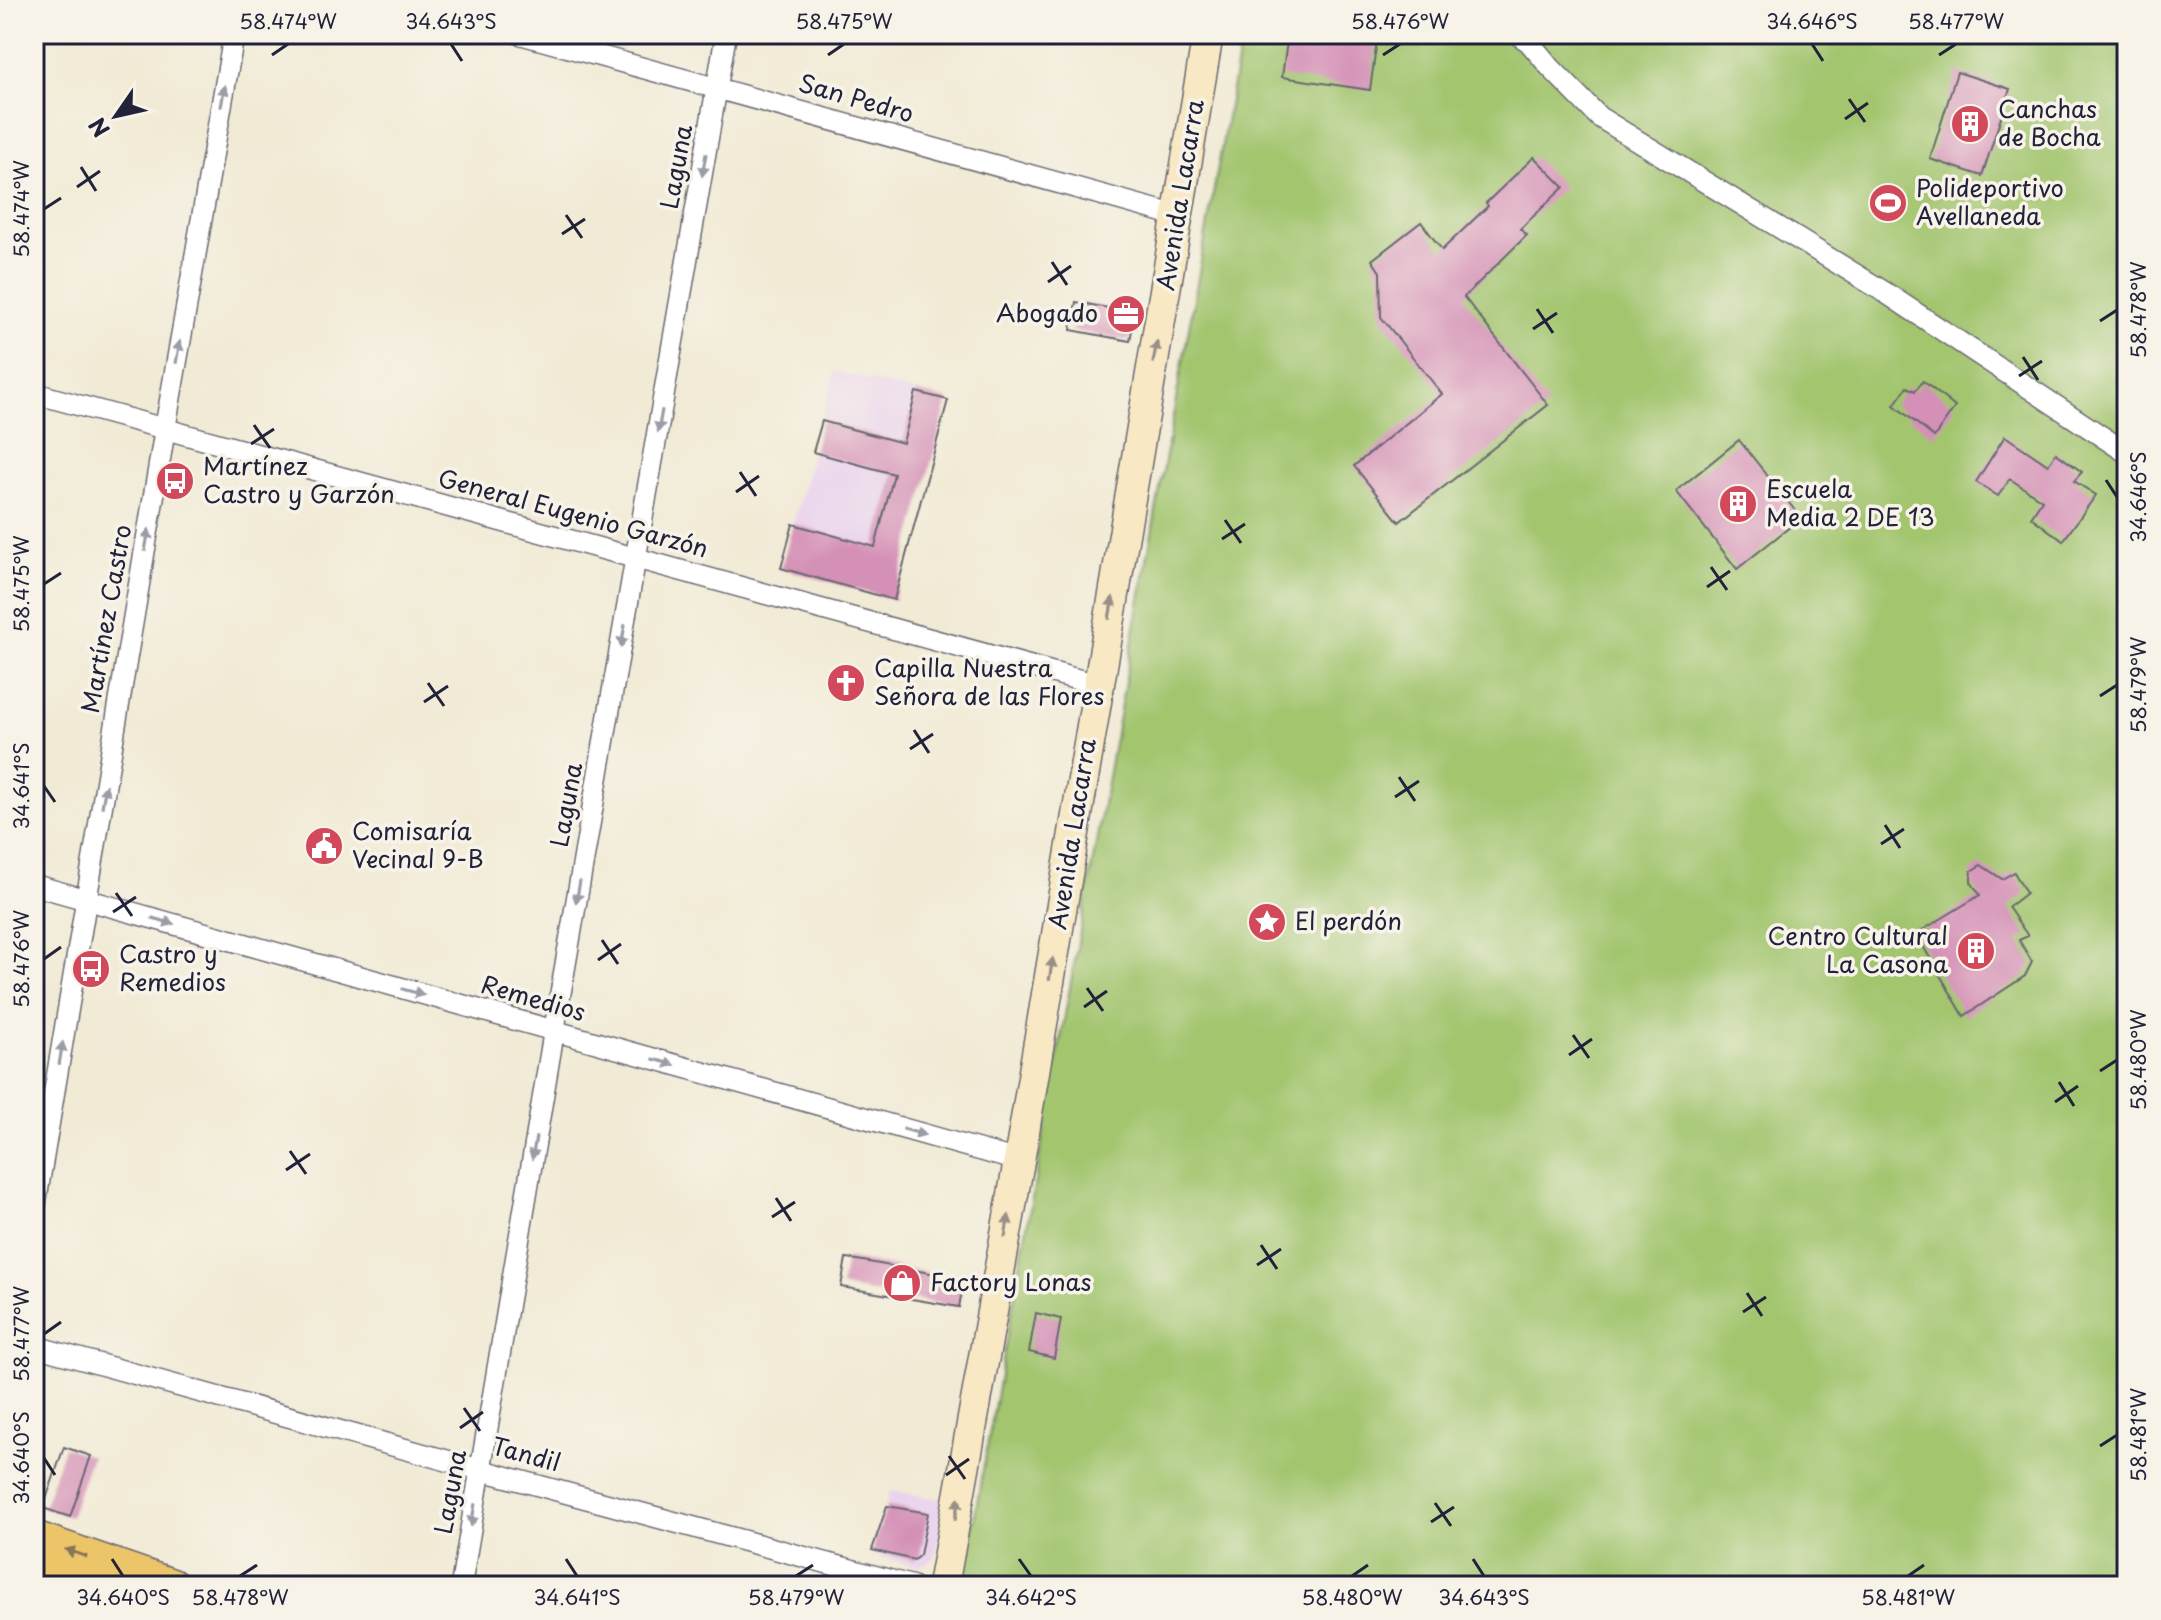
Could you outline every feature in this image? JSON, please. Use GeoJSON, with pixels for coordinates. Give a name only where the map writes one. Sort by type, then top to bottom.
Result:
{"type":"FeatureCollection","features":[{"type":"Feature","properties":{"kind":"main road"},"geometry":{"type":"LineString","coordinates":[[34,1538],[172,1586]]}},
{"type":"Feature","properties":{"kind":"main road"},"geometry":{"type":"LineString","coordinates":[[34,1572],[76,1586]]}},
{"type":"Feature","properties":{"kind":"street","name":"Martínez Castro"},"geometry":{"type":"LineString","coordinates":[[34,1213],[234,34]]}},
{"type":"Feature","properties":{"kind":"street","name":"San Pedro"},"geometry":{"type":"LineString","coordinates":[[520,34],[1178,216]]}},
{"type":"Feature","properties":{"kind":"street","name":"Laguna"},"geometry":{"type":"LineString","coordinates":[[461,1586],[726,34]]}},
{"type":"Feature","properties":{"kind":"street","name":"Avenida Lacarra"},"geometry":{"type":"LineString","coordinates":[[943,1586],[1019,1161],[1208,34]]}},
{"type":"Feature","properties":{"kind":"street"},"geometry":{"type":"LineString","coordinates":[[1517,34],[1529,42],[1599,117],[1886,293],[2127,453]]}},
{"type":"Feature","properties":{"kind":"street","name":"General Eugenio Garzón"},"geometry":{"type":"LineString","coordinates":[[34,393],[1098,685]]}},
{"type":"Feature","properties":{"kind":"street","name":"Remedios"},"geometry":{"type":"LineString","coordinates":[[34,885],[1019,1161]]}},
{"type":"Feature","properties":{"kind":"street","name":"Tandil"},"geometry":{"type":"LineString","coordinates":[[34,1346],[912,1586]]}},
{"type":"Feature","properties":{"kind":"shaded area"},"geometry":{"type":"Polygon","coordinates":[[[835,372],[948,400],[894,600],[781,568],[835,372]]]}},
{"type":"Feature","properties":{"kind":"shaded area"},"geometry":{"type":"Polygon","coordinates":[[[890,1491],[947,1500],[934,1558],[927,1563],[912,1565],[872,1554],[890,1491]]]}},
{"type":"Feature","properties":{"kind":"green space"},"geometry":{"type":"Polygon","coordinates":[[[1242,34],[2127,34],[2127,1586],[962,1586],[1242,34]]]}},
{"type":"Feature","properties":{"kind":"building"},"geometry":{"type":"Polygon","coordinates":[[[1288,34],[1348,34],[1377,40],[1370,90],[1282,77],[1288,34]]]}},
{"type":"Feature","properties":{"kind":"building","name":"Canchas de Bocha"},"geometry":{"type":"Polygon","coordinates":[[[1957,72],[2010,89],[1982,176],[1930,159],[1957,72]]]}},
{"type":"Feature","properties":{"kind":"building"},"geometry":{"type":"Polygon","coordinates":[[[1534,157],[1564,187],[1520,229],[1527,235],[1464,297],[1548,405],[1399,522],[1354,466],[1442,394],[1381,317],[1380,272],[1372,260],[1421,222],[1442,250],[1534,157]]]}},
{"type":"Feature","properties":{"kind":"building"},"geometry":{"type":"Polygon","coordinates":[[[1076,302],[1135,313],[1130,341],[1071,330],[1076,302]]]}},
{"type":"Feature","properties":{"kind":"building"},"geometry":{"type":"Polygon","coordinates":[[[1923,381],[1955,407],[1934,437],[1894,405],[1907,387],[1915,391],[1923,381]]]}},
{"type":"Feature","properties":{"kind":"building"},"geometry":{"type":"Polygon","coordinates":[[[916,392],[948,400],[894,600],[781,568],[793,524],[875,547],[894,474],[813,452],[822,421],[903,443],[916,392]]]}},
{"type":"Feature","properties":{"kind":"building"},"geometry":{"type":"Polygon","coordinates":[[[2005,436],[2048,465],[2056,453],[2082,472],[2074,481],[2096,495],[2063,541],[2031,517],[2042,500],[2010,479],[1998,496],[1976,482],[2005,436]]]}},
{"type":"Feature","properties":{"kind":"building","name":"Escuela Media 2 DE 13"},"geometry":{"type":"Polygon","coordinates":[[[1739,440],[1801,518],[1737,569],[1676,491],[1739,440]]]}},
{"type":"Feature","properties":{"kind":"building","name":"Centro Cultural La Casona"},"geometry":{"type":"Polygon","coordinates":[[[1981,865],[2002,879],[2014,872],[2026,893],[2008,907],[2028,936],[2019,940],[2032,962],[2025,976],[1964,1016],[1916,934],[1980,895],[1971,882],[1971,871],[1981,865]]]}},
{"type":"Feature","properties":{"kind":"building","name":"Factory Lonas"},"geometry":{"type":"Polygon","coordinates":[[[846,1258],[964,1279],[959,1307],[841,1287],[846,1258]]]}},
{"type":"Feature","properties":{"kind":"building"},"geometry":{"type":"Polygon","coordinates":[[[1036,1313],[1061,1319],[1054,1358],[1029,1352],[1036,1313]]]}},
{"type":"Feature","properties":{"kind":"building"},"geometry":{"type":"Polygon","coordinates":[[[64,1447],[91,1456],[70,1517],[43,1508],[64,1447]]]}},
{"type":"Feature","properties":{"kind":"building"},"geometry":{"type":"Polygon","coordinates":[[[887,1506],[928,1513],[920,1555],[914,1560],[872,1550],[887,1506]]]}},
{"type":"Feature","properties":{"kind":"place","name":"Canchas de Bocha"},"geometry":{"type":"Point","coordinates":[1970,124]}},
{"type":"Feature","properties":{"kind":"place","name":"Polideportivo Avellaneda"},"geometry":{"type":"Point","coordinates":[1888,203]}},
{"type":"Feature","properties":{"kind":"place","name":"Abogado"},"geometry":{"type":"Point","coordinates":[1126,314]}},
{"type":"Feature","properties":{"kind":"place","name":"Martínez Castro y Garzón"},"geometry":{"type":"Point","coordinates":[175,481]}},
{"type":"Feature","properties":{"kind":"place","name":"Escuela Media 2 DE 13"},"geometry":{"type":"Point","coordinates":[1738,504]}},
{"type":"Feature","properties":{"kind":"place","name":"Capilla Nuestra Señora de las Flores"},"geometry":{"type":"Point","coordinates":[846,683]}},
{"type":"Feature","properties":{"kind":"place","name":"Comisaría Vecinal 9-B"},"geometry":{"type":"Point","coordinates":[324,846]}},
{"type":"Feature","properties":{"kind":"place","name":"El perdón"},"geometry":{"type":"Point","coordinates":[1267,922]}},
{"type":"Feature","properties":{"kind":"place","name":"Centro Cultural La Casona"},"geometry":{"type":"Point","coordinates":[1976,951]}},
{"type":"Feature","properties":{"kind":"place","name":"Castro y Remedios"},"geometry":{"type":"Point","coordinates":[91,969]}},
{"type":"Feature","properties":{"kind":"place","name":"Factory Lonas"},"geometry":{"type":"Point","coordinates":[902,1283]}}]}
